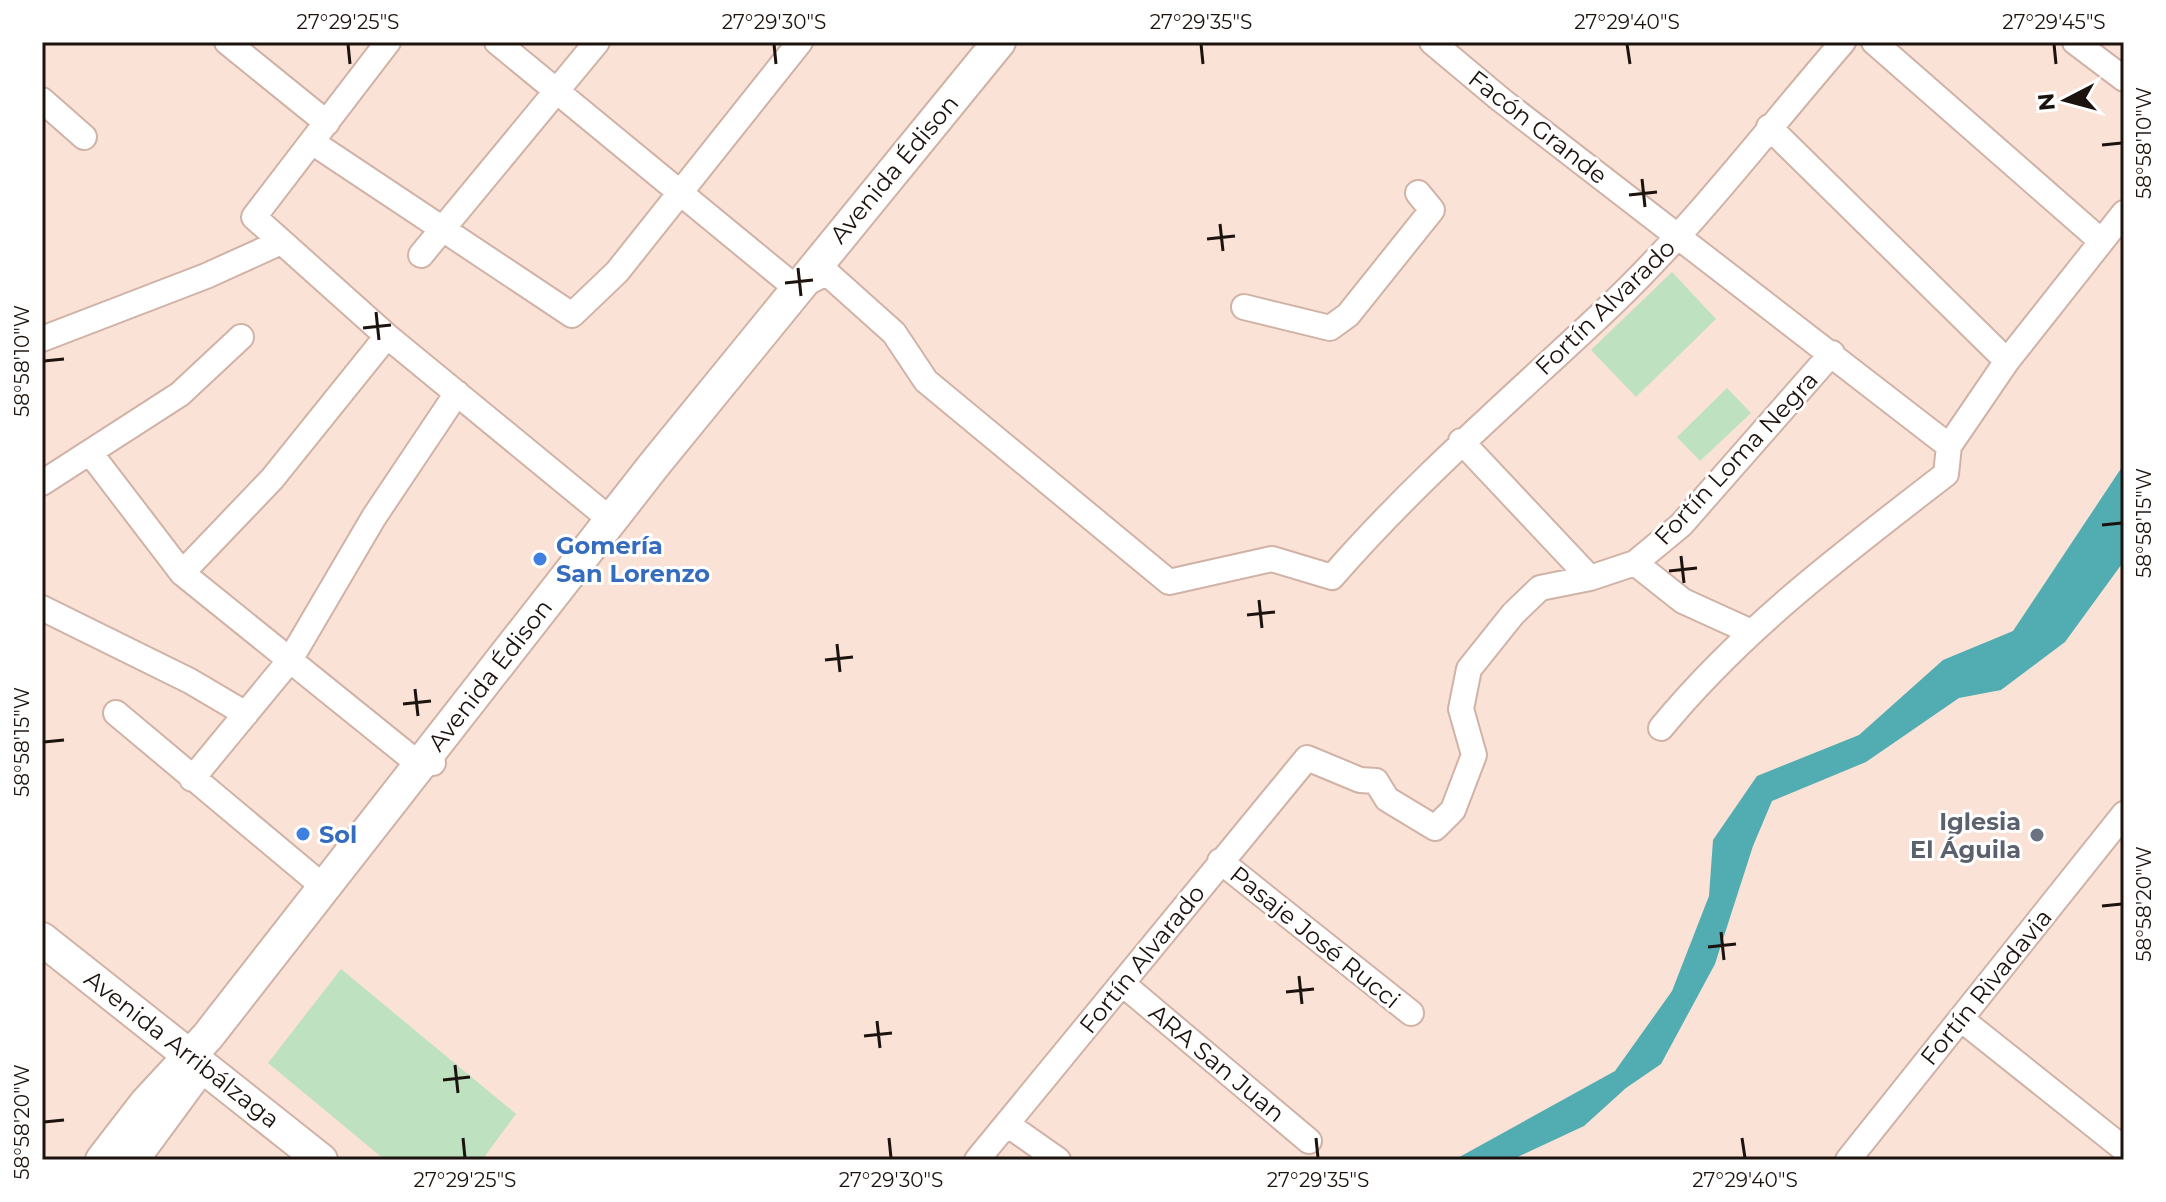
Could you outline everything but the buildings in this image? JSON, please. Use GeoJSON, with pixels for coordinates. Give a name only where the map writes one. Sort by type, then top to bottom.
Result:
{"type":"FeatureCollection","features":[{"type":"Feature","properties":{"kind":"main road","name":"Avenida Édison"},"geometry":{"type":"LineString","coordinates":[[102,1160],[222,1033],[611,520],[796,288],[999,42]]}},
{"type":"Feature","properties":{"kind":"main road","name":"Avenida Édison"},"geometry":{"type":"LineString","coordinates":[[132,1160],[208,1036],[325,888],[654,481],[1017,42]]}},
{"type":"Feature","properties":{"kind":"main road","name":"Avenida Arribálzaga"},"geometry":{"type":"LineString","coordinates":[[42,939],[321,1160]]}},
{"type":"Feature","properties":{"kind":"street"},"geometry":{"type":"LineString","coordinates":[[227,42],[320,133],[445,228],[572,315],[617,272],[679,190],[800,42]]}},
{"type":"Feature","properties":{"kind":"street"},"geometry":{"type":"LineString","coordinates":[[388,42],[254,217],[387,336],[611,520]]}},
{"type":"Feature","properties":{"kind":"street"},"geometry":{"type":"LineString","coordinates":[[497,42],[796,288],[827,273]]}},
{"type":"Feature","properties":{"kind":"street"},"geometry":{"type":"LineString","coordinates":[[421,255],[597,42]]}},
{"type":"Feature","properties":{"kind":"street","name":"Fortín Alvarado"},"geometry":{"type":"LineString","coordinates":[[827,273],[894,333],[926,381],[1169,582],[1272,559],[1332,577],[1461,441],[1610,306],[1678,237],[1843,42]]}},
{"type":"Feature","properties":{"kind":"street"},"geometry":{"type":"LineString","coordinates":[[1874,42],[2100,240]]}},
{"type":"Feature","properties":{"kind":"street"},"geometry":{"type":"LineString","coordinates":[[2075,42],[2124,79]]}},
{"type":"Feature","properties":{"kind":"street","name":"Facón Grande"},"geometry":{"type":"LineString","coordinates":[[1441,45],[1678,237],[1949,446]]}},
{"type":"Feature","properties":{"kind":"street"},"geometry":{"type":"LineString","coordinates":[[42,100],[84,137]]}},
{"type":"Feature","properties":{"kind":"street"},"geometry":{"type":"LineString","coordinates":[[1769,127],[2007,361]]}},
{"type":"Feature","properties":{"kind":"street"},"geometry":{"type":"LineString","coordinates":[[1244,307],[1330,328],[1348,315],[1432,210],[1418,193]]}},
{"type":"Feature","properties":{"kind":"street"},"geometry":{"type":"LineString","coordinates":[[1661,728],[1702,678],[1749,631],[1946,474],[1949,446],[2007,361],[2124,213]]}},
{"type":"Feature","properties":{"kind":"street"},"geometry":{"type":"LineString","coordinates":[[42,339],[206,276],[281,242]]}},
{"type":"Feature","properties":{"kind":"street"},"geometry":{"type":"LineString","coordinates":[[182,573],[272,479],[387,336]]}},
{"type":"Feature","properties":{"kind":"street"},"geometry":{"type":"LineString","coordinates":[[43,479],[91,454],[180,394],[241,337]]}},
{"type":"Feature","properties":{"kind":"street","name":"Fortín Loma Negra"},"geometry":{"type":"LineString","coordinates":[[1307,758],[1360,780],[1376,781],[1387,799],[1435,828],[1453,810],[1474,755],[1461,709],[1469,669],[1513,614],[1540,588],[1590,578],[1635,563],[1681,525],[1832,353]]}},
{"type":"Feature","properties":{"kind":"street"},"geometry":{"type":"LineString","coordinates":[[192,779],[290,660],[374,517],[457,393]]}},
{"type":"Feature","properties":{"kind":"street"},"geometry":{"type":"LineString","coordinates":[[1461,441],[1590,578]]}},
{"type":"Feature","properties":{"kind":"street"},"geometry":{"type":"LineString","coordinates":[[91,454],[182,573],[290,660],[428,764]]}},
{"type":"Feature","properties":{"kind":"street"},"geometry":{"type":"LineString","coordinates":[[1635,563],[1683,601],[1749,631]]}},
{"type":"Feature","properties":{"kind":"street"},"geometry":{"type":"LineString","coordinates":[[42,608],[190,681],[246,714]]}},
{"type":"Feature","properties":{"kind":"street"},"geometry":{"type":"LineString","coordinates":[[116,713],[325,888]]}},
{"type":"Feature","properties":{"kind":"street","name":"Fortín Alvarado"},"geometry":{"type":"LineString","coordinates":[[977,1160],[1124,985],[1220,861],[1307,758]]}},
{"type":"Feature","properties":{"kind":"street","name":"Fortín Rivadavia"},"geometry":{"type":"LineString","coordinates":[[1848,1160],[2124,814]]}},
{"type":"Feature","properties":{"kind":"street","name":"Pasaje José Rucci"},"geometry":{"type":"LineString","coordinates":[[1220,861],[1411,1013]]}},
{"type":"Feature","properties":{"kind":"street","name":"ARA San Juan"},"geometry":{"type":"LineString","coordinates":[[1124,985],[1309,1141]]}},
{"type":"Feature","properties":{"kind":"street"},"geometry":{"type":"LineString","coordinates":[[1961,1019],[2124,1149]]}},
{"type":"Feature","properties":{"kind":"street"},"geometry":{"type":"LineString","coordinates":[[1007,1124],[1058,1160]]}},
{"type":"Feature","properties":{"kind":"green space"},"geometry":{"type":"Polygon","coordinates":[[[1672,272],[1716,319],[1636,397],[1591,350],[1672,272]]]}},
{"type":"Feature","properties":{"kind":"green space"},"geometry":{"type":"Polygon","coordinates":[[[1727,388],[1751,413],[1700,461],[1677,437],[1727,388]]]}},
{"type":"Feature","properties":{"kind":"green space"},"geometry":{"type":"Polygon","coordinates":[[[341,969],[516,1114],[482,1160],[385,1160],[268,1063],[341,969]]]}},
{"type":"Feature","properties":{"kind":"water"},"geometry":{"type":"Polygon","coordinates":[[[2124,464],[2124,561],[2065,642],[2001,690],[1959,698],[1866,762],[1772,801],[1753,846],[1715,964],[1661,1064],[1626,1088],[1584,1126],[1511,1160],[1454,1160],[1615,1071],[1672,991],[1709,896],[1713,840],[1757,776],[1859,735],[1943,660],[2013,631],[2124,464]]]}},
{"type":"Feature","properties":{"kind":"place","name":"Gomería San Lorenzo"},"geometry":{"type":"Point","coordinates":[540,559]}},
{"type":"Feature","properties":{"kind":"place","name":"Sol"},"geometry":{"type":"Point","coordinates":[303,834]}},
{"type":"Feature","properties":{"kind":"place","name":"Iglesia El Águila"},"geometry":{"type":"Point","coordinates":[2037,835]}}]}
